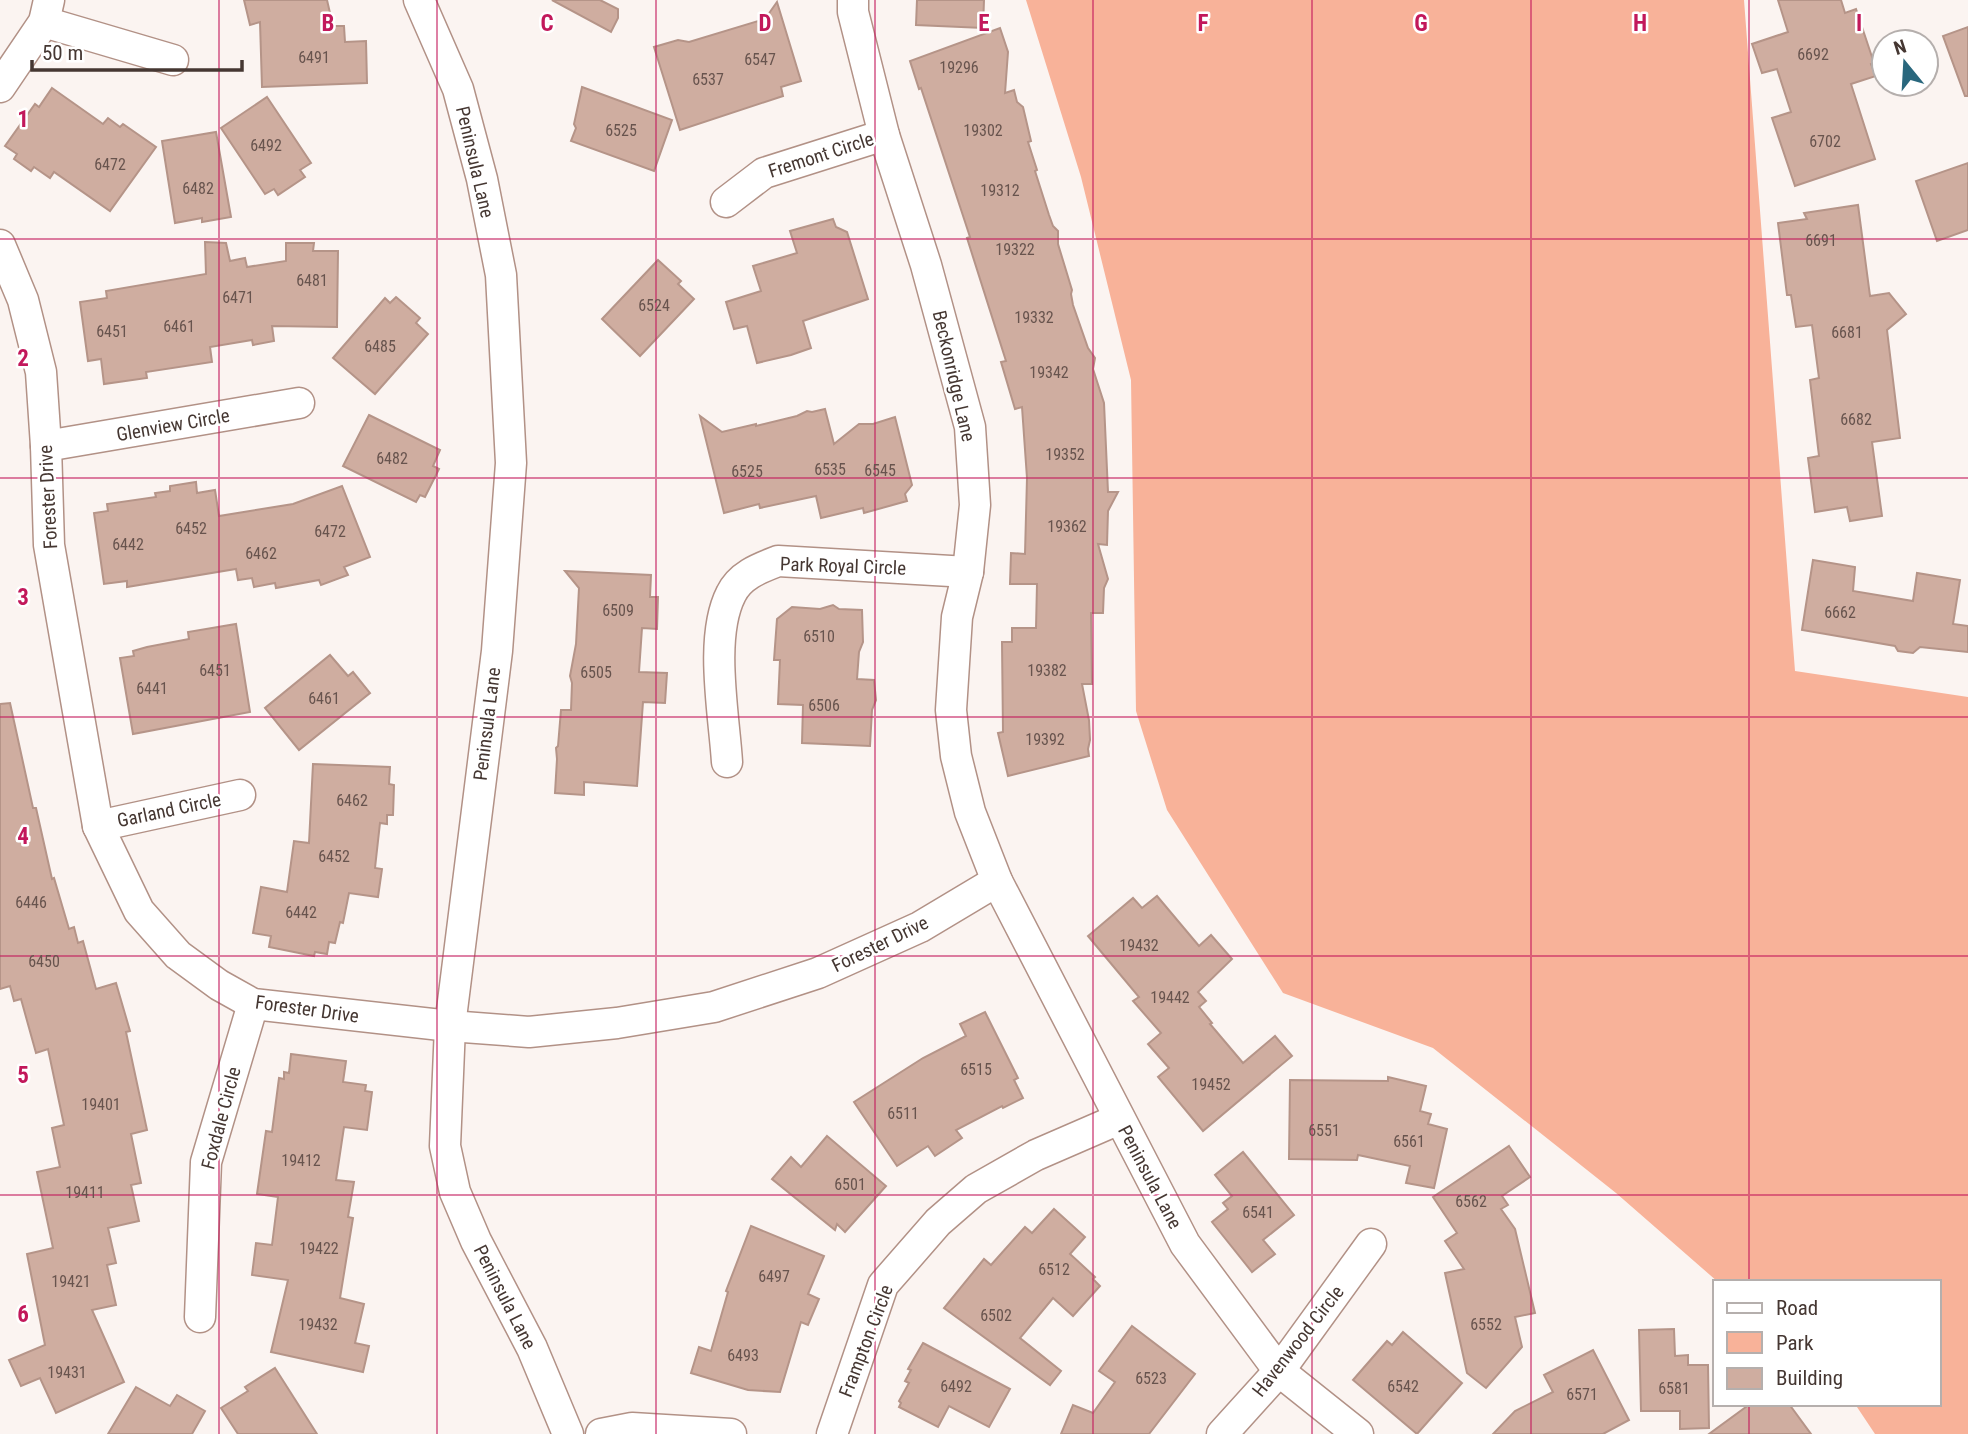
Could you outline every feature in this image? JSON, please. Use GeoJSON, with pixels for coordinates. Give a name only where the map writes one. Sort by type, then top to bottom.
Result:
{"type":"FeatureCollection","features":[{"type":"Feature","properties":{"kind":"street","name":"Peninsula Lane"},"geometry":{"type":"LineString","coordinates":[[419,0],[458,89],[484,193],[500,275],[512,463],[497,651],[450,1026],[445,1146],[455,1192],[476,1241],[532,1348],[568,1434]]}},
{"type":"Feature","properties":{"kind":"street","name":"Beckonridge Lane"},"geometry":{"type":"LineString","coordinates":[[853,0],[853,12],[884,135],[926,265],[970,427],[975,505],[968,572],[957,617],[951,710],[956,756],[970,812],[997,881]]}},
{"type":"Feature","properties":{"kind":"street"},"geometry":{"type":"LineString","coordinates":[[0,87],[47,11],[173,60]]}},
{"type":"Feature","properties":{"kind":"street","name":"Fremont Circle"},"geometry":{"type":"LineString","coordinates":[[726,202],[764,173],[884,135]]}},
{"type":"Feature","properties":{"kind":"street","name":"Forester Drive"},"geometry":{"type":"LineString","coordinates":[[0,245],[23,300],[41,372],[49,545],[65,650],[98,826],[139,911],[178,955],[219,985],[253,1004],[450,1026],[528,1032],[617,1023],[714,1007],[818,973],[920,927],[997,881]]}},
{"type":"Feature","properties":{"kind":"street","name":"Glenview Circle"},"geometry":{"type":"LineString","coordinates":[[46,446],[299,403]]}},
{"type":"Feature","properties":{"kind":"street","name":"Park Royal Circle"},"geometry":{"type":"LineString","coordinates":[[727,762],[719,650],[722,622],[731,593],[751,572],[778,561],[968,572]]}},
{"type":"Feature","properties":{"kind":"street","name":"Garland Circle"},"geometry":{"type":"LineString","coordinates":[[98,826],[240,794]]}},
{"type":"Feature","properties":{"kind":"street","name":"Peninsula Lane"},"geometry":{"type":"LineString","coordinates":[[997,881],[1185,1244],[1279,1371],[1358,1434]]}},
{"type":"Feature","properties":{"kind":"street","name":"Foxdale Circle"},"geometry":{"type":"LineString","coordinates":[[200,1318],[206,1162],[253,1004]]}},
{"type":"Feature","properties":{"kind":"street","name":"Frampton Circle"},"geometry":{"type":"LineString","coordinates":[[832,1434],[883,1285],[937,1222],[976,1189],[1037,1155],[1119,1119]]}},
{"type":"Feature","properties":{"kind":"street","name":"Havenwood Circle"},"geometry":{"type":"LineString","coordinates":[[1222,1434],[1279,1371],[1371,1244]]}},
{"type":"Feature","properties":{"kind":"street"},"geometry":{"type":"LineString","coordinates":[[601,1434],[632,1428],[730,1434]]}},
{"type":"Feature","properties":{"kind":"green space"},"geometry":{"type":"Polygon","coordinates":[[[1026,0],[1744,0],[1795,671],[1968,697],[1968,1434],[1875,1434],[1856,1406],[1940,1406],[1940,1280],[1716,1280],[1616,1193],[1433,1048],[1283,993],[1167,810],[1136,711],[1131,380],[1081,177],[1026,0]]]}},
{"type":"Feature","properties":{"kind":"building"},"geometry":{"type":"Polygon","coordinates":[[[244,0],[327,0],[333,26],[344,26],[345,42],[366,41],[367,83],[262,87],[260,22],[250,25],[244,0]]]}},
{"type":"Feature","properties":{"kind":"building"},"geometry":{"type":"Polygon","coordinates":[[[552,0],[600,0],[618,9],[618,18],[611,32],[552,0]]]}},
{"type":"Feature","properties":{"kind":"building"},"geometry":{"type":"Polygon","coordinates":[[[917,0],[984,0],[983,28],[916,25],[917,0]]]}},
{"type":"Feature","properties":{"kind":"building"},"geometry":{"type":"Polygon","coordinates":[[[1778,0],[1841,0],[1845,13],[1856,9],[1870,51],[1870,78],[1851,84],[1875,159],[1795,186],[1772,118],[1791,112],[1777,69],[1762,73],[1752,44],[1788,32],[1778,0]]]}},
{"type":"Feature","properties":{"kind":"building"},"geometry":{"type":"Polygon","coordinates":[[[777,2],[801,81],[781,87],[783,96],[680,130],[654,47],[678,40],[689,42],[765,19],[777,2]]]}},
{"type":"Feature","properties":{"kind":"building"},"geometry":{"type":"Polygon","coordinates":[[[1968,27],[1968,96],[1965,96],[1943,36],[1968,27]]]}},
{"type":"Feature","properties":{"kind":"building"},"geometry":{"type":"Polygon","coordinates":[[[1000,28],[1008,52],[1005,93],[1014,90],[1017,102],[1023,107],[1031,141],[1028,142],[1037,170],[1035,171],[1053,226],[1058,231],[1058,244],[1072,290],[1073,305],[1088,348],[1095,358],[1093,369],[1104,403],[1108,492],[1118,492],[1108,511],[1107,545],[1098,544],[1108,579],[1104,588],[1103,613],[1091,613],[1092,684],[1082,684],[1089,720],[1089,756],[1008,776],[998,733],[1003,732],[1002,642],[1012,642],[1012,628],[1036,628],[1037,584],[1010,584],[1011,553],[1025,554],[1027,478],[1022,407],[1015,409],[1001,362],[1006,361],[967,238],[970,237],[910,61],[1000,28]]]}},
{"type":"Feature","properties":{"kind":"building"},"geometry":{"type":"Polygon","coordinates":[[[582,87],[672,120],[654,171],[571,141],[576,128],[574,124],[582,87]]]}},
{"type":"Feature","properties":{"kind":"building"},"geometry":{"type":"Polygon","coordinates":[[[52,88],[103,124],[108,118],[120,127],[123,124],[156,147],[110,211],[54,172],[50,178],[34,167],[31,171],[14,159],[17,154],[5,146],[35,104],[39,107],[52,88]]]}},
{"type":"Feature","properties":{"kind":"building"},"geometry":{"type":"Polygon","coordinates":[[[267,97],[311,163],[300,170],[305,177],[278,195],[274,189],[265,194],[221,128],[267,97]]]}},
{"type":"Feature","properties":{"kind":"building"},"geometry":{"type":"Polygon","coordinates":[[[216,132],[231,217],[175,223],[162,141],[216,132]]]}},
{"type":"Feature","properties":{"kind":"building"},"geometry":{"type":"Polygon","coordinates":[[[1968,163],[1968,230],[1937,241],[1916,181],[1968,163]]]}},
{"type":"Feature","properties":{"kind":"building"},"geometry":{"type":"Polygon","coordinates":[[[1858,205],[1870,296],[1889,293],[1906,314],[1887,330],[1900,438],[1872,442],[1882,516],[1850,521],[1847,507],[1815,512],[1808,458],[1819,456],[1810,380],[1819,378],[1812,325],[1796,327],[1791,295],[1787,295],[1778,223],[1807,219],[1804,213],[1858,205]]]}},
{"type":"Feature","properties":{"kind":"building"},"geometry":{"type":"Polygon","coordinates":[[[833,219],[836,227],[847,232],[868,299],[803,321],[811,348],[757,363],[747,326],[734,329],[726,302],[761,291],[753,266],[797,253],[790,231],[833,219]]]}},
{"type":"Feature","properties":{"kind":"building"},"geometry":{"type":"Polygon","coordinates":[[[205,242],[226,243],[230,261],[245,258],[247,267],[286,261],[286,243],[314,243],[313,251],[338,251],[337,327],[272,326],[274,341],[253,345],[252,340],[210,347],[212,362],[146,372],[147,378],[104,384],[101,359],[88,361],[80,302],[107,298],[106,291],[206,274],[205,242]]]}},
{"type":"Feature","properties":{"kind":"building"},"geometry":{"type":"Polygon","coordinates":[[[658,260],[681,281],[678,284],[694,299],[640,356],[602,319],[658,260]]]}},
{"type":"Feature","properties":{"kind":"building"},"geometry":{"type":"Polygon","coordinates":[[[396,297],[420,318],[416,323],[428,334],[375,394],[333,358],[385,298],[390,303],[396,297]]]}},
{"type":"Feature","properties":{"kind":"building"},"geometry":{"type":"Polygon","coordinates":[[[825,409],[834,444],[859,424],[873,424],[895,417],[912,485],[905,494],[907,501],[864,513],[863,508],[821,518],[816,496],[760,508],[759,504],[724,513],[700,416],[722,432],[825,409]]]}},
{"type":"Feature","properties":{"kind":"building"},"geometry":{"type":"Polygon","coordinates":[[[369,415],[440,450],[433,466],[439,469],[425,497],[420,495],[416,502],[343,466],[369,415]]]}},
{"type":"Feature","properties":{"kind":"building"},"geometry":{"type":"Polygon","coordinates":[[[196,482],[197,493],[215,490],[219,516],[293,504],[342,486],[370,557],[344,567],[348,575],[321,585],[319,580],[276,588],[275,583],[254,587],[252,578],[238,580],[236,569],[127,587],[127,581],[104,584],[94,513],[108,511],[107,504],[156,497],[155,493],[170,491],[170,486],[196,482]]]}},
{"type":"Feature","properties":{"kind":"building"},"geometry":{"type":"Polygon","coordinates":[[[1813,560],[1855,567],[1853,591],[1913,601],[1917,573],[1960,580],[1953,624],[1968,626],[1968,652],[1920,647],[1913,653],[1898,651],[1895,646],[1802,630],[1813,560]]]}},
{"type":"Feature","properties":{"kind":"building"},"geometry":{"type":"Polygon","coordinates":[[[565,571],[651,575],[650,597],[658,597],[657,629],[642,628],[639,672],[667,673],[665,703],[643,702],[637,786],[584,782],[584,795],[555,793],[556,748],[561,710],[571,710],[570,676],[576,644],[579,588],[565,571]]]}},
{"type":"Feature","properties":{"kind":"building"},"geometry":{"type":"Polygon","coordinates":[[[833,605],[839,609],[862,610],[863,642],[859,652],[857,679],[874,680],[876,700],[872,710],[870,746],[802,743],[803,705],[778,704],[780,660],[774,660],[777,619],[792,607],[820,609],[833,605]]]}},
{"type":"Feature","properties":{"kind":"building"},"geometry":{"type":"Polygon","coordinates":[[[236,624],[250,712],[133,734],[120,658],[134,656],[133,651],[147,647],[189,639],[188,632],[236,624]]]}},
{"type":"Feature","properties":{"kind":"building"},"geometry":{"type":"Polygon","coordinates":[[[330,655],[348,676],[353,672],[370,693],[299,750],[265,708],[330,655]]]}},
{"type":"Feature","properties":{"kind":"building"},"geometry":{"type":"Polygon","coordinates":[[[10,703],[33,808],[36,808],[52,879],[54,878],[69,929],[74,927],[78,943],[83,941],[96,989],[116,983],[130,1031],[126,1032],[147,1130],[131,1134],[141,1183],[131,1185],[139,1221],[108,1228],[116,1263],[107,1265],[116,1305],[92,1310],[124,1382],[56,1413],[40,1378],[21,1386],[9,1360],[45,1345],[27,1254],[53,1248],[37,1172],[60,1167],[52,1128],[64,1125],[48,1049],[36,1053],[21,999],[14,1001],[10,986],[0,989],[0,704],[10,703]]]}},
{"type":"Feature","properties":{"kind":"building"},"geometry":{"type":"Polygon","coordinates":[[[313,764],[390,767],[389,784],[394,785],[393,815],[387,815],[387,824],[380,823],[375,868],[382,869],[378,897],[349,893],[343,923],[340,922],[335,943],[329,942],[327,954],[315,952],[314,956],[269,947],[271,936],[253,933],[261,887],[287,892],[294,841],[309,843],[313,764]]]}},
{"type":"Feature","properties":{"kind":"building"},"geometry":{"type":"Polygon","coordinates":[[[1157,896],[1199,946],[1211,935],[1232,959],[1198,992],[1206,1001],[1199,1007],[1212,1023],[1210,1024],[1243,1063],[1275,1036],[1292,1056],[1203,1131],[1158,1077],[1169,1068],[1148,1044],[1161,1033],[1133,1001],[1139,997],[1088,936],[1133,898],[1142,908],[1157,896]]]}},
{"type":"Feature","properties":{"kind":"building"},"geometry":{"type":"Polygon","coordinates":[[[985,1012],[1018,1078],[1014,1080],[1023,1098],[956,1130],[962,1138],[935,1156],[928,1146],[897,1166],[854,1102],[923,1058],[966,1036],[960,1024],[985,1012]]]}},
{"type":"Feature","properties":{"kind":"building"},"geometry":{"type":"Polygon","coordinates":[[[291,1054],[346,1061],[343,1082],[366,1085],[365,1091],[372,1092],[367,1130],[344,1127],[336,1180],[354,1182],[348,1217],[353,1218],[340,1298],[364,1304],[355,1343],[369,1346],[363,1372],[271,1352],[288,1280],[252,1275],[256,1243],[272,1245],[278,1197],[257,1194],[266,1131],[272,1132],[279,1078],[284,1079],[284,1072],[289,1073],[291,1054]]]}},
{"type":"Feature","properties":{"kind":"building"},"geometry":{"type":"Polygon","coordinates":[[[1388,1077],[1426,1086],[1420,1111],[1431,1114],[1428,1124],[1447,1129],[1434,1188],[1406,1183],[1410,1166],[1358,1155],[1357,1160],[1289,1159],[1290,1080],[1388,1081],[1388,1077]]]}},
{"type":"Feature","properties":{"kind":"building"},"geometry":{"type":"Polygon","coordinates":[[[827,1136],[886,1186],[845,1232],[837,1224],[835,1230],[772,1179],[791,1157],[801,1167],[827,1136]]]}},
{"type":"Feature","properties":{"kind":"building"},"geometry":{"type":"Polygon","coordinates":[[[1509,1146],[1530,1177],[1502,1196],[1508,1205],[1501,1209],[1515,1229],[1535,1313],[1515,1317],[1522,1347],[1486,1388],[1467,1373],[1445,1273],[1464,1269],[1445,1241],[1457,1233],[1433,1197],[1509,1146]]]}},
{"type":"Feature","properties":{"kind":"building"},"geometry":{"type":"Polygon","coordinates":[[[1243,1152],[1294,1215],[1263,1240],[1275,1254],[1252,1272],[1212,1222],[1228,1209],[1223,1203],[1232,1196],[1215,1175],[1243,1152]]]}},
{"type":"Feature","properties":{"kind":"building"},"geometry":{"type":"Polygon","coordinates":[[[1054,1209],[1085,1237],[1070,1254],[1095,1277],[1093,1279],[1100,1286],[1073,1316],[1053,1298],[1020,1338],[1061,1371],[1050,1385],[944,1308],[984,1259],[991,1265],[1025,1227],[1032,1233],[1054,1209]]]}},
{"type":"Feature","properties":{"kind":"building"},"geometry":{"type":"Polygon","coordinates":[[[751,1226],[824,1256],[808,1294],[819,1299],[808,1325],[801,1322],[780,1392],[748,1390],[691,1373],[699,1347],[711,1351],[728,1292],[726,1291],[751,1226]]]}},
{"type":"Feature","properties":{"kind":"building"},"geometry":{"type":"Polygon","coordinates":[[[1132,1326],[1195,1374],[1149,1434],[1061,1434],[1073,1405],[1093,1413],[1115,1382],[1099,1371],[1132,1326]]]}},
{"type":"Feature","properties":{"kind":"building"},"geometry":{"type":"Polygon","coordinates":[[[1674,1329],[1675,1356],[1688,1355],[1688,1365],[1708,1365],[1709,1428],[1680,1429],[1680,1411],[1641,1411],[1639,1330],[1674,1329]]]}},
{"type":"Feature","properties":{"kind":"building"},"geometry":{"type":"Polygon","coordinates":[[[1403,1332],[1462,1383],[1417,1434],[1353,1380],[1387,1341],[1392,1345],[1403,1332]]]}},
{"type":"Feature","properties":{"kind":"building"},"geometry":{"type":"Polygon","coordinates":[[[923,1343],[1010,1389],[989,1427],[949,1406],[938,1427],[899,1407],[899,1401],[909,1383],[905,1381],[911,1370],[908,1369],[923,1343]]]}},
{"type":"Feature","properties":{"kind":"building"},"geometry":{"type":"Polygon","coordinates":[[[1593,1350],[1629,1420],[1603,1434],[1493,1434],[1515,1411],[1553,1392],[1544,1375],[1593,1350]]]}},
{"type":"Feature","properties":{"kind":"building"},"geometry":{"type":"Polygon","coordinates":[[[275,1368],[317,1434],[238,1434],[221,1408],[248,1391],[245,1387],[275,1368]]]}},
{"type":"Feature","properties":{"kind":"building"},"geometry":{"type":"Polygon","coordinates":[[[136,1387],[170,1406],[177,1395],[205,1411],[192,1434],[108,1434],[136,1387]]]}},
{"type":"Feature","properties":{"kind":"building"},"geometry":{"type":"Polygon","coordinates":[[[1747,1406],[1790,1406],[1811,1434],[1709,1434],[1747,1406]]]}}]}
